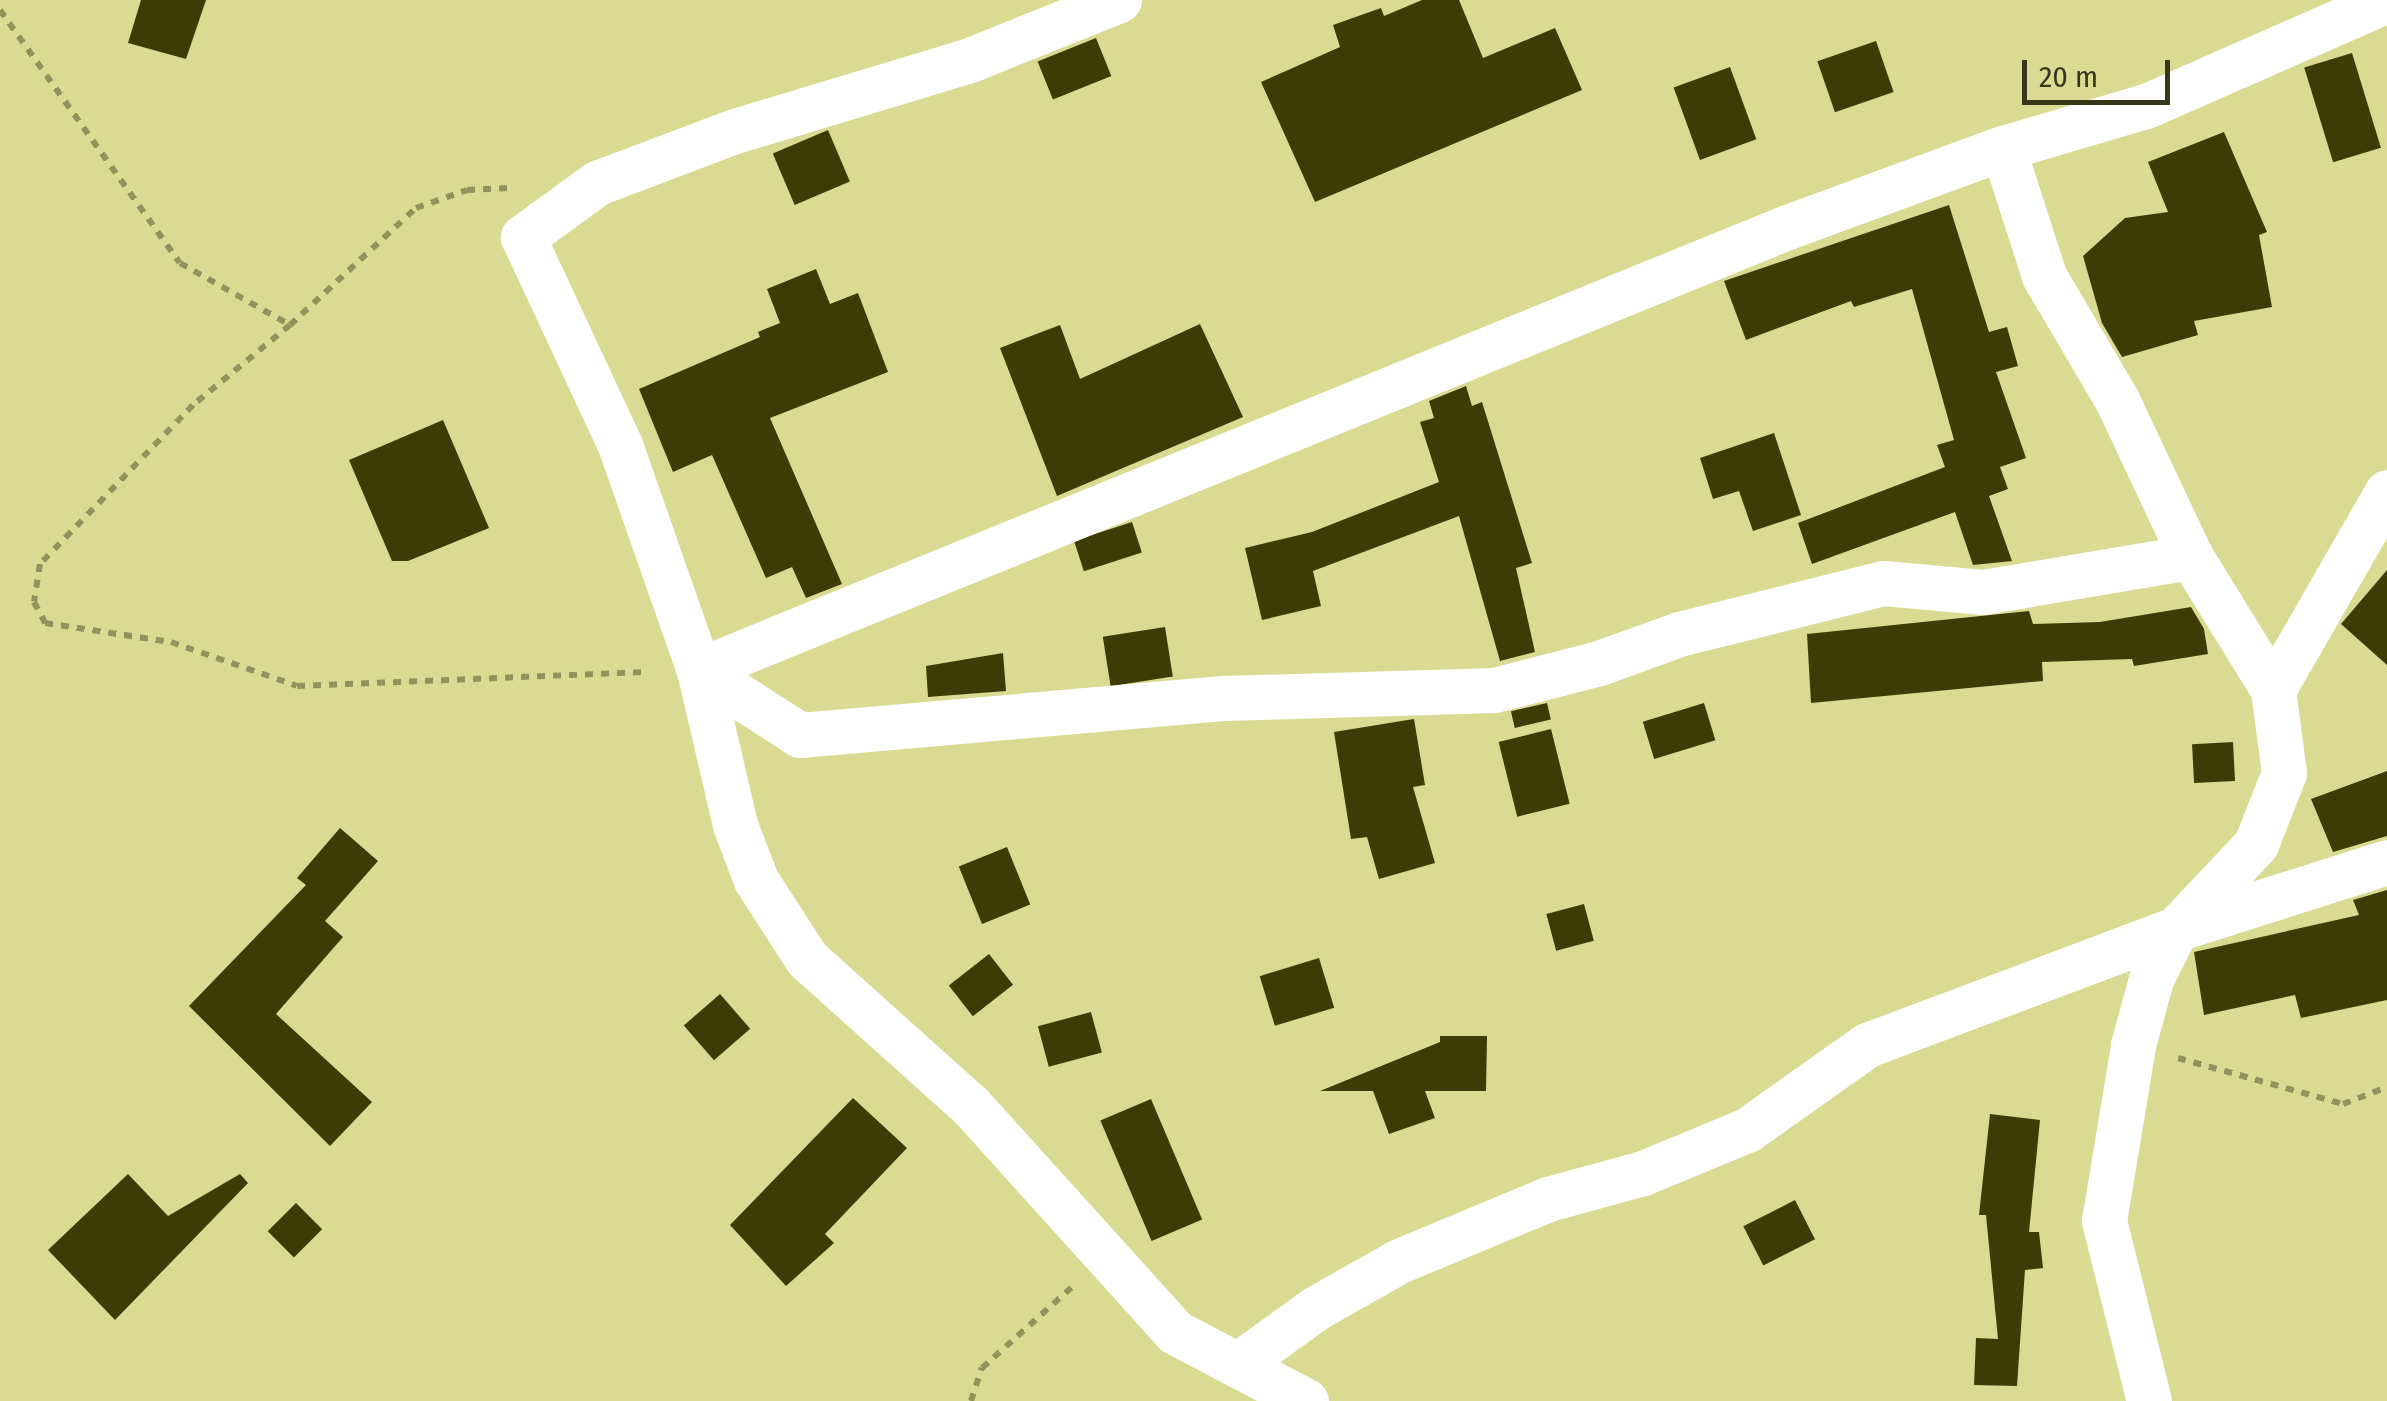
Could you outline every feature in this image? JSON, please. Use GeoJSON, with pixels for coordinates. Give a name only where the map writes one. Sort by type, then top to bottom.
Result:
{"type":"FeatureCollection","features":[{"type":"Feature","properties":{"kind":"street"},"geometry":{"type":"LineString","coordinates":[[1118,0],[970,60],[732,132],[597,183],[523,237],[612,428],[699,670],[735,825],[756,880],[807,960],[970,1105],[1175,1332],[1306,1401]]}},
{"type":"Feature","properties":{"kind":"street"},"geometry":{"type":"LineString","coordinates":[[699,670],[1768,234],[2003,148],[2146,106],[2387,0]]}},
{"type":"Feature","properties":{"kind":"street"},"geometry":{"type":"LineString","coordinates":[[2003,148],[2044,276],[2117,400],[2191,557],[2273,690],[2284,773],[2256,844],[2176,929],[2151,979],[2133,1045],[2104,1221],[2149,1401]]}},
{"type":"Feature","properties":{"kind":"street"},"geometry":{"type":"LineString","coordinates":[[2273,690],[2387,492]]}},
{"type":"Feature","properties":{"kind":"street"},"geometry":{"type":"LineString","coordinates":[[699,670],[800,735],[1224,698],[1494,690],[1599,664],[1679,634],[1884,582],[1982,592],[2191,557]]}},
{"type":"Feature","properties":{"kind":"street"},"geometry":{"type":"LineString","coordinates":[[1237,1365],[1316,1308],[1399,1261],[1548,1200],[1643,1172],[1747,1130],[1867,1046],[2176,929],[2387,862]]}},
{"type":"Feature","properties":{"kind":"path"},"geometry":{"type":"LineString","coordinates":[[0,10],[180,263],[290,325]]}},
{"type":"Feature","properties":{"kind":"path"},"geometry":{"type":"LineString","coordinates":[[523,237],[508,188],[467,190],[416,208],[290,325],[193,405],[40,564],[34,602],[46,622],[64,631],[171,642],[297,686],[699,670]]}},
{"type":"Feature","properties":{"kind":"path"},"geometry":{"type":"LineString","coordinates":[[2133,1045],[2343,1104],[2387,1087]]}},
{"type":"Feature","properties":{"kind":"path"},"geometry":{"type":"LineString","coordinates":[[971,1401],[982,1368],[1107,1255]]}},
{"type":"Feature","properties":{"kind":"building"},"geometry":{"type":"Polygon","coordinates":[[[141,0],[206,0],[186,59],[128,43],[141,0]]]}},
{"type":"Feature","properties":{"kind":"building"},"geometry":{"type":"Polygon","coordinates":[[[1422,0],[1459,0],[1483,58],[1555,28],[1582,90],[1315,202],[1261,82],[1340,47],[1333,25],[1381,8],[1384,16],[1422,0]]]}},
{"type":"Feature","properties":{"kind":"building"},"geometry":{"type":"Polygon","coordinates":[[[1096,38],[1111,76],[1053,100],[1038,62],[1096,38]]]}},
{"type":"Feature","properties":{"kind":"building"},"geometry":{"type":"Polygon","coordinates":[[[1876,41],[1894,92],[1835,112],[1817,61],[1876,41]]]}},
{"type":"Feature","properties":{"kind":"building"},"geometry":{"type":"Polygon","coordinates":[[[2352,53],[2381,148],[2333,162],[2304,68],[2352,53]]]}},
{"type":"Feature","properties":{"kind":"building"},"geometry":{"type":"Polygon","coordinates":[[[1730,67],[1756,139],[1700,160],[1674,88],[1730,67]]]}},
{"type":"Feature","properties":{"kind":"building"},"geometry":{"type":"Polygon","coordinates":[[[828,130],[850,182],[795,205],[773,153],[828,130]]]}},
{"type":"Feature","properties":{"kind":"building"},"geometry":{"type":"Polygon","coordinates":[[[2224,132],[2267,232],[2259,235],[2272,307],[2194,321],[2198,335],[2122,357],[2102,323],[2083,256],[2125,218],[2168,212],[2148,162],[2224,132]]]}},
{"type":"Feature","properties":{"kind":"building"},"geometry":{"type":"Polygon","coordinates":[[[1949,205],[1989,332],[2007,327],[2018,366],[1996,372],[2026,458],[2000,467],[2008,489],[1989,496],[2012,561],[1973,565],[1955,512],[1812,564],[1798,523],[1945,467],[1937,445],[1954,440],[1912,289],[1854,307],[1851,301],[1746,340],[1724,281],[1949,205]]]}},
{"type":"Feature","properties":{"kind":"building"},"geometry":{"type":"Polygon","coordinates":[[[816,269],[830,304],[858,293],[888,372],[770,418],[842,584],[806,598],[792,567],[766,578],[712,455],[673,472],[639,389],[760,337],[758,332],[780,323],[767,289],[816,269]]]}},
{"type":"Feature","properties":{"kind":"building"},"geometry":{"type":"Polygon","coordinates":[[[1200,324],[1243,417],[1057,496],[1000,348],[1060,325],[1080,379],[1200,324]]]}},
{"type":"Feature","properties":{"kind":"building"},"geometry":{"type":"Polygon","coordinates":[[[1466,386],[1472,406],[1482,402],[1532,563],[1516,568],[1535,652],[1500,661],[1459,516],[1313,571],[1321,606],[1262,620],[1245,548],[1312,532],[1439,482],[1420,422],[1434,418],[1429,401],[1466,386]]]}},
{"type":"Feature","properties":{"kind":"building"},"geometry":{"type":"Polygon","coordinates":[[[443,420],[489,528],[408,561],[392,561],[349,460],[443,420]]]}},
{"type":"Feature","properties":{"kind":"building"},"geometry":{"type":"Polygon","coordinates":[[[1774,433],[1801,515],[1753,531],[1739,491],[1713,499],[1700,458],[1774,433]]]}},
{"type":"Feature","properties":{"kind":"building"},"geometry":{"type":"Polygon","coordinates":[[[1132,522],[1142,552],[1084,571],[1074,541],[1132,522]]]}},
{"type":"Feature","properties":{"kind":"building"},"geometry":{"type":"Polygon","coordinates":[[[2387,570],[2387,665],[2341,624],[2387,570]]]}},
{"type":"Feature","properties":{"kind":"building"},"geometry":{"type":"Polygon","coordinates":[[[2191,607],[2204,629],[2208,654],[2134,666],[2132,659],[2042,662],[2043,681],[1811,703],[1807,634],[2029,611],[2033,624],[2100,622],[2191,607]]]}},
{"type":"Feature","properties":{"kind":"building"},"geometry":{"type":"Polygon","coordinates":[[[1165,627],[1173,676],[1111,686],[1103,637],[1165,627]]]}},
{"type":"Feature","properties":{"kind":"building"},"geometry":{"type":"Polygon","coordinates":[[[1003,653],[1006,691],[928,697],[926,666],[1003,653]]]}},
{"type":"Feature","properties":{"kind":"building"},"geometry":{"type":"Polygon","coordinates":[[[1547,703],[1551,720],[1515,728],[1511,711],[1547,703]]]}},
{"type":"Feature","properties":{"kind":"building"},"geometry":{"type":"Polygon","coordinates":[[[1704,703],[1715,740],[1654,759],[1643,722],[1704,703]]]}},
{"type":"Feature","properties":{"kind":"building"},"geometry":{"type":"Polygon","coordinates":[[[1414,719],[1425,785],[1413,787],[1435,863],[1379,879],[1367,837],[1351,839],[1334,732],[1414,719]]]}},
{"type":"Feature","properties":{"kind":"building"},"geometry":{"type":"Polygon","coordinates":[[[1551,729],[1570,804],[1517,817],[1499,742],[1551,729]]]}},
{"type":"Feature","properties":{"kind":"building"},"geometry":{"type":"Polygon","coordinates":[[[2233,742],[2235,781],[2194,783],[2192,744],[2233,742]]]}},
{"type":"Feature","properties":{"kind":"building"},"geometry":{"type":"Polygon","coordinates":[[[2387,771],[2387,836],[2333,852],[2311,799],[2387,771]]]}},
{"type":"Feature","properties":{"kind":"building"},"geometry":{"type":"Polygon","coordinates":[[[340,828],[378,861],[325,921],[343,937],[276,1014],[372,1102],[330,1146],[189,1006],[306,885],[297,878],[340,828]]]}},
{"type":"Feature","properties":{"kind":"building"},"geometry":{"type":"Polygon","coordinates":[[[1007,847],[1030,904],[982,924],[959,866],[1007,847]]]}},
{"type":"Feature","properties":{"kind":"building"},"geometry":{"type":"Polygon","coordinates":[[[2387,890],[2387,1000],[2301,1018],[2295,995],[2204,1015],[2194,952],[2359,915],[2353,900],[2387,890]]]}},
{"type":"Feature","properties":{"kind":"building"},"geometry":{"type":"Polygon","coordinates":[[[1584,904],[1594,941],[1556,951],[1546,914],[1584,904]]]}},
{"type":"Feature","properties":{"kind":"building"},"geometry":{"type":"Polygon","coordinates":[[[989,954],[1013,985],[973,1016],[949,985],[989,954]]]}},
{"type":"Feature","properties":{"kind":"building"},"geometry":{"type":"Polygon","coordinates":[[[1319,958],[1334,1008],[1275,1026],[1260,976],[1319,958]]]}},
{"type":"Feature","properties":{"kind":"building"},"geometry":{"type":"Polygon","coordinates":[[[720,994],[750,1029],[714,1060],[684,1025],[720,994]]]}},
{"type":"Feature","properties":{"kind":"building"},"geometry":{"type":"Polygon","coordinates":[[[1091,1012],[1102,1053],[1049,1067],[1038,1026],[1091,1012]]]}},
{"type":"Feature","properties":{"kind":"building"},"geometry":{"type":"Polygon","coordinates":[[[1440,1036],[1487,1036],[1486,1091],[1425,1091],[1435,1118],[1389,1134],[1373,1091],[1320,1091],[1440,1042],[1440,1036]]]}},
{"type":"Feature","properties":{"kind":"building"},"geometry":{"type":"Polygon","coordinates":[[[853,1098],[907,1148],[825,1234],[834,1243],[786,1286],[730,1225],[853,1098]]]}},
{"type":"Feature","properties":{"kind":"building"},"geometry":{"type":"Polygon","coordinates":[[[1151,1099],[1202,1220],[1152,1241],[1100,1120],[1151,1099]]]}},
{"type":"Feature","properties":{"kind":"building"},"geometry":{"type":"Polygon","coordinates":[[[1990,1114],[2040,1120],[2029,1232],[2039,1232],[2043,1268],[2025,1270],[2017,1386],[1974,1385],[1976,1338],[1998,1339],[1986,1215],[1979,1215],[1990,1114]]]}},
{"type":"Feature","properties":{"kind":"building"},"geometry":{"type":"Polygon","coordinates":[[[128,1174],[168,1216],[240,1174],[248,1183],[115,1320],[48,1250],[128,1174]]]}},
{"type":"Feature","properties":{"kind":"building"},"geometry":{"type":"Polygon","coordinates":[[[1795,1200],[1815,1239],[1763,1266],[1743,1226],[1795,1200]]]}},
{"type":"Feature","properties":{"kind":"building"},"geometry":{"type":"Polygon","coordinates":[[[296,1203],[322,1229],[294,1257],[268,1231],[296,1203]]]}}]}
